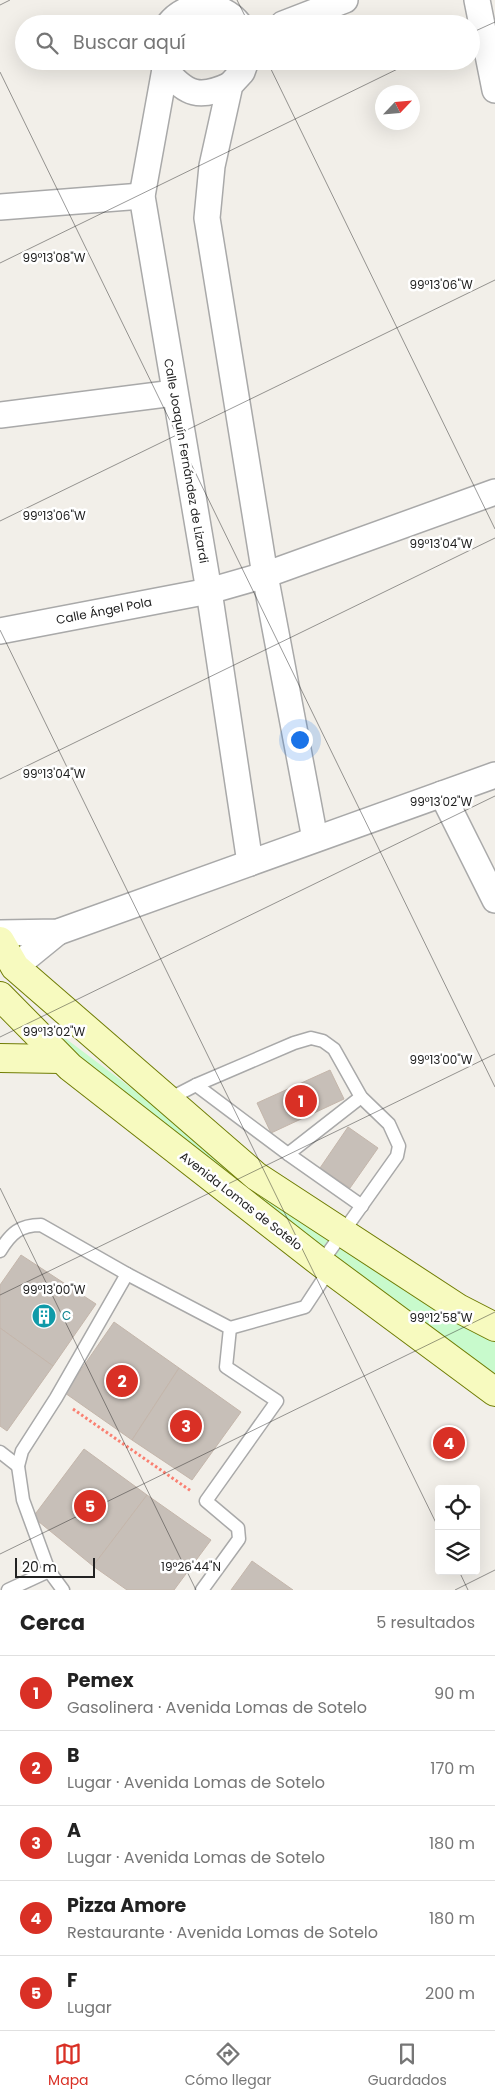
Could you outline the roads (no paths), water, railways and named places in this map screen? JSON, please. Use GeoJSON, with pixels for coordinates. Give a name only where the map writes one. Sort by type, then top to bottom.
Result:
{"type":"FeatureCollection","features":[{"type":"Feature","properties":{"kind":"main road"},"geometry":{"type":"LineString","coordinates":[[0,941],[8,970],[167,1100],[256,1176],[458,1308],[495,1327]]}},
{"type":"Feature","properties":{"kind":"main road","name":"Avenida Lomas de Sotelo"},"geometry":{"type":"LineString","coordinates":[[0,996],[61,1059],[325,1266],[495,1392]]}},
{"type":"Feature","properties":{"kind":"main road"},"geometry":{"type":"LineString","coordinates":[[0,1058],[61,1059]]}},
{"type":"Feature","properties":{"kind":"street"},"geometry":{"type":"LineString","coordinates":[[307,15],[346,0]]}},
{"type":"Feature","properties":{"kind":"street"},"geometry":{"type":"LineString","coordinates":[[477,0],[495,90]]}},
{"type":"Feature","properties":{"kind":"street"},"geometry":{"type":"LineString","coordinates":[[176,15],[188,4],[224,10],[229,15]]}},
{"type":"Feature","properties":{"kind":"street","name":"Calle Joaquín Fernández de Lizardi"},"geometry":{"type":"LineString","coordinates":[[163,70],[142,196],[208,591],[250,863]]}},
{"type":"Feature","properties":{"kind":"street"},"geometry":{"type":"LineString","coordinates":[[167,70],[177,84],[194,92],[213,93],[230,85],[243,70]]}},
{"type":"Feature","properties":{"kind":"street"},"geometry":{"type":"LineString","coordinates":[[230,85],[212,166],[207,218],[265,575],[315,840]]}},
{"type":"Feature","properties":{"kind":"street"},"geometry":{"type":"LineString","coordinates":[[0,207],[142,196]]}},
{"type":"Feature","properties":{"kind":"street"},"geometry":{"type":"LineString","coordinates":[[0,415],[174,393]]}},
{"type":"Feature","properties":{"kind":"street","name":"Calle Ángel Pola"},"geometry":{"type":"LineString","coordinates":[[0,631],[208,591],[265,575],[495,492]]}},
{"type":"Feature","properties":{"kind":"street"},"geometry":{"type":"LineString","coordinates":[[8,970],[58,932],[495,775]]}},
{"type":"Feature","properties":{"kind":"street"},"geometry":{"type":"LineString","coordinates":[[442,794],[495,900]]}},
{"type":"Feature","properties":{"kind":"street"},"geometry":{"type":"LineString","coordinates":[[0,933],[58,932]]}},
{"type":"Feature","properties":{"kind":"lane"},"geometry":{"type":"LineString","coordinates":[[0,1251],[15,1231],[29,1225],[41,1226],[230,1328],[305,1307],[342,1231],[397,1156],[399,1146],[389,1124],[361,1097],[334,1050],[323,1041],[311,1038],[294,1043],[196,1085],[167,1100]]}},
{"type":"Feature","properties":{"kind":"lane"},"geometry":{"type":"LineString","coordinates":[[196,1085],[288,1154],[362,1206]]}},
{"type":"Feature","properties":{"kind":"lane"},"geometry":{"type":"LineString","coordinates":[[288,1154],[361,1097]]}},
{"type":"Feature","properties":{"kind":"lane"},"geometry":{"type":"LineString","coordinates":[[63,1590],[50,1571],[23,1500],[18,1466],[22,1451],[56,1398],[127,1274]]}},
{"type":"Feature","properties":{"kind":"lane"},"geometry":{"type":"LineString","coordinates":[[202,1590],[239,1539],[238,1528],[206,1501],[277,1401],[226,1367],[230,1328]]}},
{"type":"Feature","properties":{"kind":"lane"},"geometry":{"type":"LineString","coordinates":[[0,1452],[18,1466]]}},
{"type":"Feature","properties":{"kind":"lane"},"geometry":{"type":"LineString","coordinates":[[8,1590],[50,1571]]}},
{"type":"Feature","properties":{"kind":"place","name":"Pemex"},"geometry":{"type":"Point","coordinates":[301,1101]}},
{"type":"Feature","properties":{"kind":"place","name":"C"},"geometry":{"type":"Point","coordinates":[44,1316]}},
{"type":"Feature","properties":{"kind":"place","name":"B"},"geometry":{"type":"Point","coordinates":[122,1381]}},
{"type":"Feature","properties":{"kind":"place","name":"A"},"geometry":{"type":"Point","coordinates":[186,1426]}},
{"type":"Feature","properties":{"kind":"place","name":"Pizza Amore"},"geometry":{"type":"Point","coordinates":[449,1443]}},
{"type":"Feature","properties":{"kind":"place","name":"F"},"geometry":{"type":"Point","coordinates":[90,1506]}}]}
